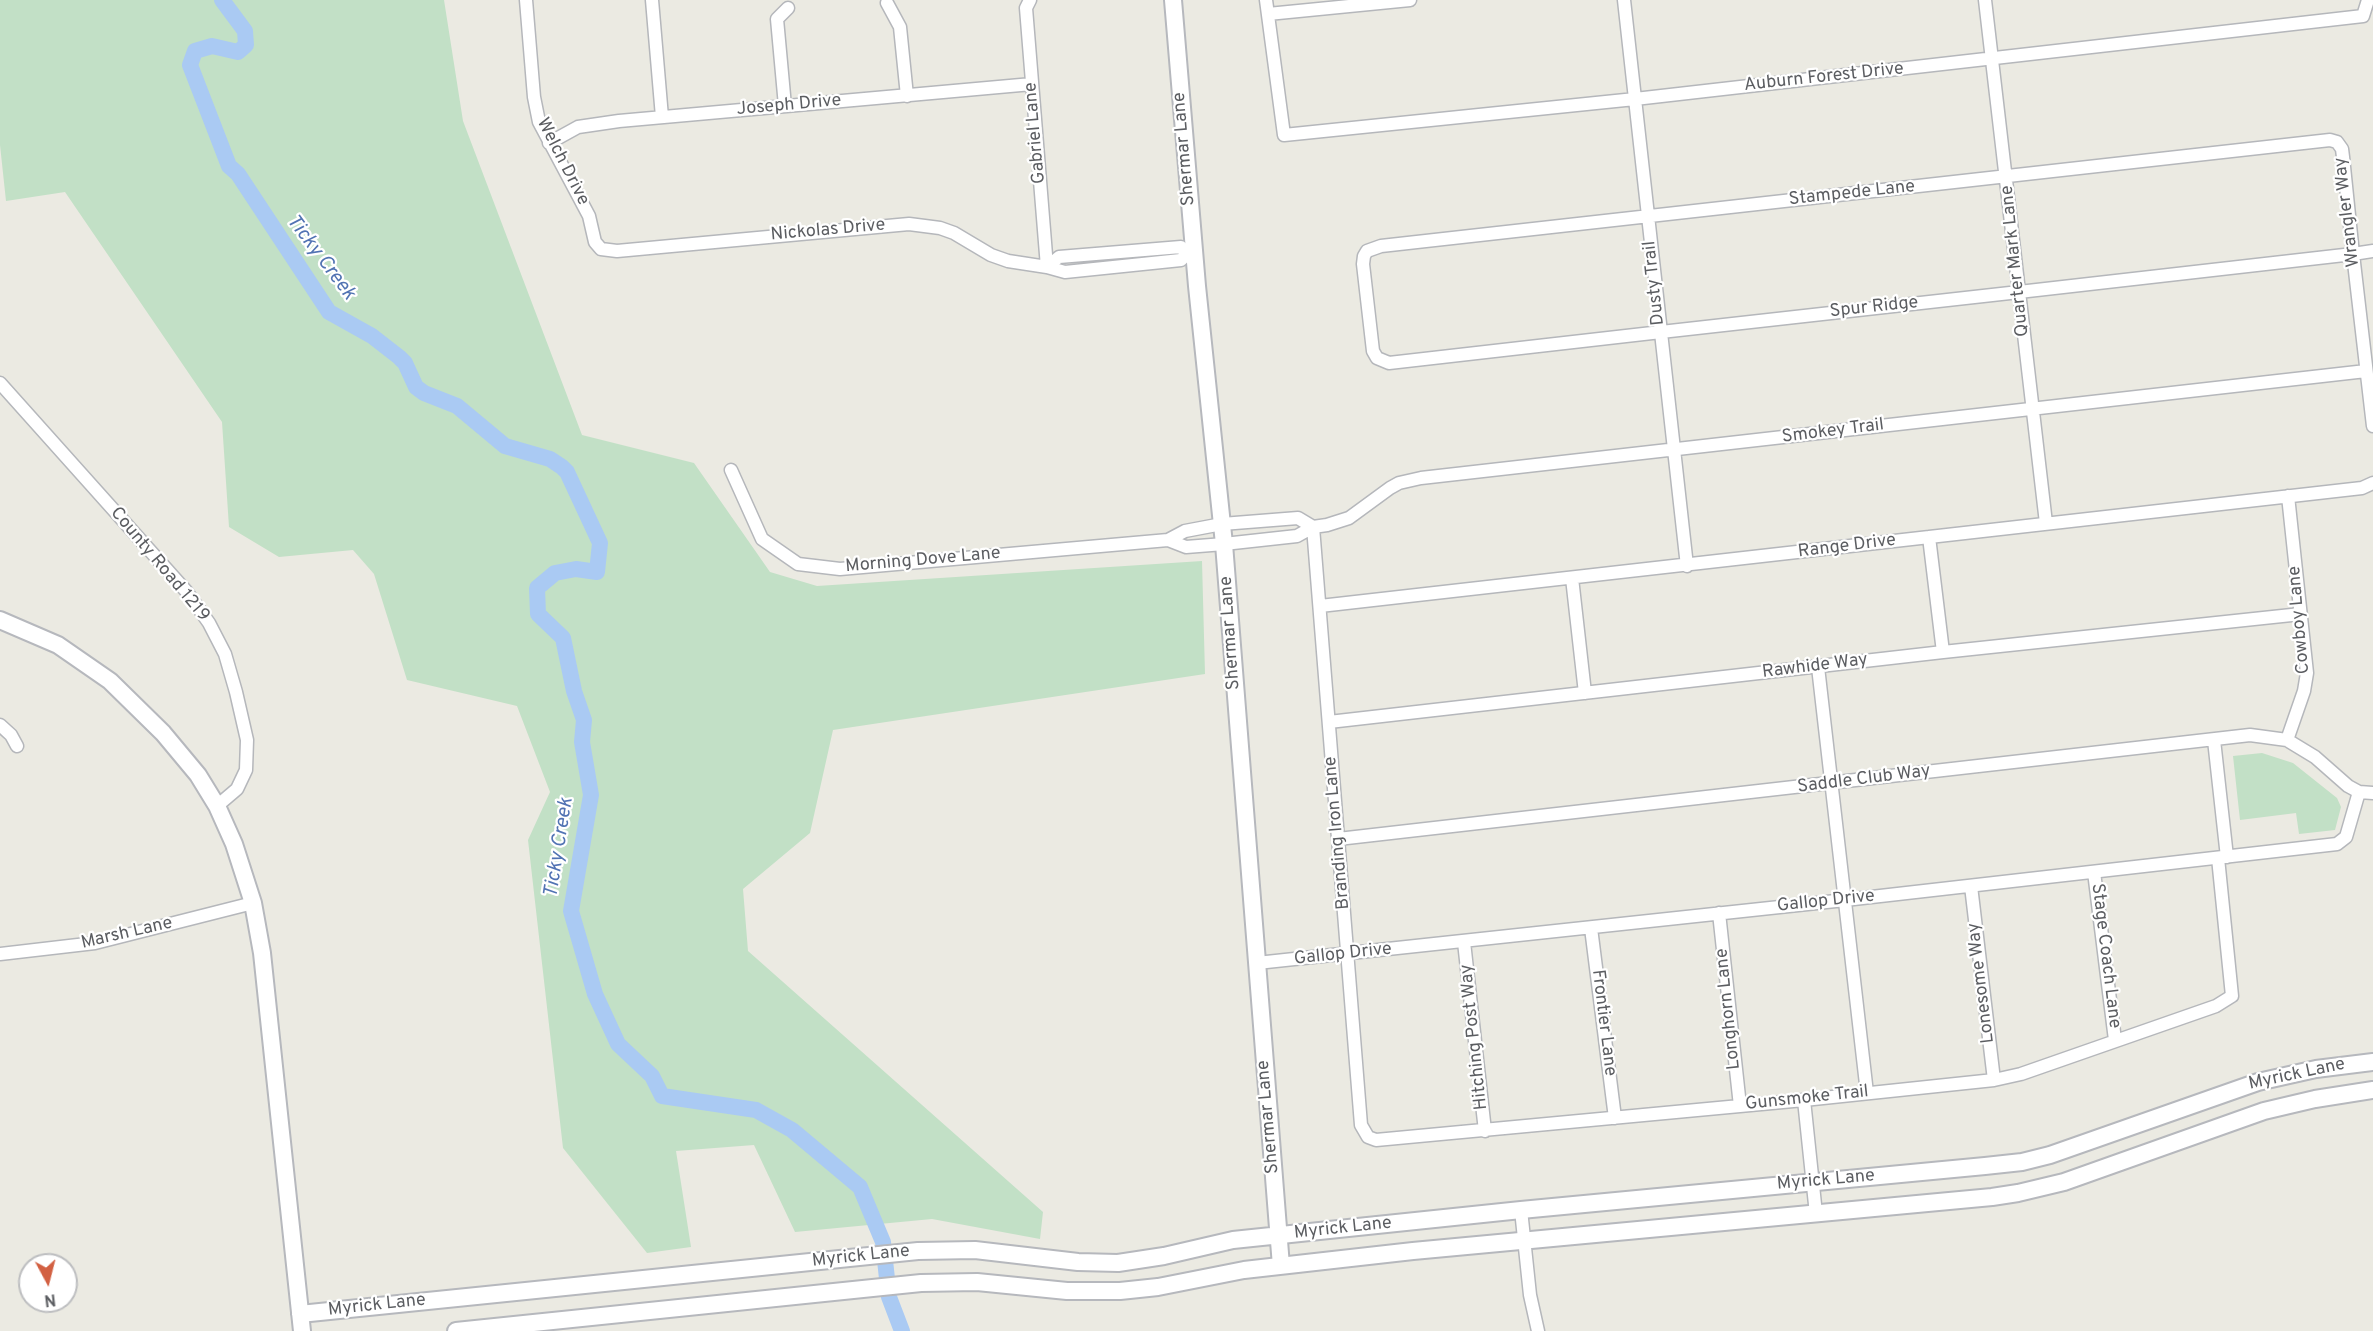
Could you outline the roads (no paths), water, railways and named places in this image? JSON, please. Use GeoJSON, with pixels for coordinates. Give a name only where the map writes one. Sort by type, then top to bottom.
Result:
{"type":"FeatureCollection","features":[{"type":"Feature","properties":{"kind":"street","name":"Welch Drive"},"geometry":{"type":"LineString","coordinates":[[526,0],[537,111],[549,143],[589,216],[595,242],[601,249]]}},
{"type":"Feature","properties":{"kind":"street"},"geometry":{"type":"LineString","coordinates":[[652,0],[662,117]]}},
{"type":"Feature","properties":{"kind":"street","name":"Gabriel Lane"},"geometry":{"type":"LineString","coordinates":[[1030,0],[1026,8],[1047,267]]}},
{"type":"Feature","properties":{"kind":"street","name":"Shermar Lane"},"geometry":{"type":"LineString","coordinates":[[1173,0],[1190,254],[1224,543],[1281,1266]]}},
{"type":"Feature","properties":{"kind":"street"},"geometry":{"type":"LineString","coordinates":[[1266,0],[1268,14],[1410,0]]}},
{"type":"Feature","properties":{"kind":"street","name":"Dusty Trail"},"geometry":{"type":"LineString","coordinates":[[1624,0],[1688,566]]}},
{"type":"Feature","properties":{"kind":"street","name":"Quarter Mark Lane"},"geometry":{"type":"LineString","coordinates":[[1985,0],[2046,523]]}},
{"type":"Feature","properties":{"kind":"street","name":"Auburn Forest Drive"},"geometry":{"type":"LineString","coordinates":[[1268,14],[1284,135],[1635,99],[2363,16],[2368,0]]}},
{"type":"Feature","properties":{"kind":"street"},"geometry":{"type":"LineString","coordinates":[[887,3],[900,27],[907,96]]}},
{"type":"Feature","properties":{"kind":"street"},"geometry":{"type":"LineString","coordinates":[[785,106],[777,19],[788,8]]}},
{"type":"Feature","properties":{"kind":"street","name":"Joseph Drive"},"geometry":{"type":"LineString","coordinates":[[549,143],[578,127],[662,117],[1032,84]]}},
{"type":"Feature","properties":{"kind":"street","name":"Stampede Lane"},"geometry":{"type":"LineString","coordinates":[[1377,358],[1372,345],[1363,264],[1367,251],[1381,246],[2321,140],[2337,142]]}},
{"type":"Feature","properties":{"kind":"street","name":"Wrangler Way"},"geometry":{"type":"LineString","coordinates":[[2337,142],[2342,149],[2373,426]]}},
{"type":"Feature","properties":{"kind":"street","name":"Nickolas Drive"},"geometry":{"type":"LineString","coordinates":[[601,249],[617,251],[909,224],[940,228],[954,233],[991,255],[1008,261],[1047,267]]}},
{"type":"Feature","properties":{"kind":"street"},"geometry":{"type":"LineString","coordinates":[[1047,267],[1059,258],[1070,256],[1181,247],[1190,254]]}},
{"type":"Feature","properties":{"kind":"street","name":"Spur Ridge"},"geometry":{"type":"LineString","coordinates":[[1377,358],[1389,363],[2373,251]]}},
{"type":"Feature","properties":{"kind":"street","name":"Smokey Trail"},"geometry":{"type":"LineString","coordinates":[[1224,543],[1297,536],[1313,527],[1349,518],[1382,492],[1410,480],[2366,371]]}},
{"type":"Feature","properties":{"kind":"street","name":"County Road 1219"},"geometry":{"type":"LineString","coordinates":[[0,383],[187,592],[225,654],[247,740],[246,770],[237,789],[217,806]]}},
{"type":"Feature","properties":{"kind":"street","name":"Morning Dove Lane"},"geometry":{"type":"LineString","coordinates":[[731,470],[762,539],[798,564],[840,569],[1168,540],[1185,531],[1222,524]]}},
{"type":"Feature","properties":{"kind":"street","name":"Range Drive"},"geometry":{"type":"LineString","coordinates":[[1320,606],[2362,488],[2373,483]]}},
{"type":"Feature","properties":{"kind":"street","name":"Cowboy Lane"},"geometry":{"type":"LineString","coordinates":[[2287,740],[2304,691],[2307,673],[2288,496]]}},
{"type":"Feature","properties":{"kind":"street","name":"Smokey Trail"},"geometry":{"type":"LineString","coordinates":[[1222,524],[1298,518],[1313,527]]}},
{"type":"Feature","properties":{"kind":"street","name":"Branding Iron Lane"},"geometry":{"type":"LineString","coordinates":[[1313,527],[1361,1125],[1368,1137]]}},
{"type":"Feature","properties":{"kind":"street"},"geometry":{"type":"LineString","coordinates":[[1929,537],[1943,652]]}},
{"type":"Feature","properties":{"kind":"street","name":"Morning Dove Lane"},"geometry":{"type":"LineString","coordinates":[[1168,540],[1186,547],[1224,543]]}},
{"type":"Feature","properties":{"kind":"street"},"geometry":{"type":"LineString","coordinates":[[1572,578],[1585,693]]}},
{"type":"Feature","properties":{"kind":"street","name":"Rawhide Way"},"geometry":{"type":"LineString","coordinates":[[1329,722],[2301,614]]}},
{"type":"Feature","properties":{"kind":"street"},"geometry":{"type":"LineString","coordinates":[[0,620],[58,645],[110,681],[163,732],[198,775],[217,806],[234,844],[253,903],[263,960],[301,1323]]}},
{"type":"Feature","properties":{"kind":"street"},"geometry":{"type":"LineString","coordinates":[[1818,667],[1867,1093]]}},
{"type":"Feature","properties":{"kind":"street"},"geometry":{"type":"LineString","coordinates":[[0,725],[11,735],[17,746]]}},
{"type":"Feature","properties":{"kind":"street","name":"Saddle Club Way"},"geometry":{"type":"LineString","coordinates":[[1338,840],[2250,735],[2287,740],[2315,757],[2338,778],[2359,792]]}},
{"type":"Feature","properties":{"kind":"street"},"geometry":{"type":"LineString","coordinates":[[2214,740],[2223,857]]}},
{"type":"Feature","properties":{"kind":"street"},"geometry":{"type":"LineString","coordinates":[[2359,792],[2373,793]]}},
{"type":"Feature","properties":{"kind":"street","name":"Gallop Drive"},"geometry":{"type":"LineString","coordinates":[[1257,963],[2337,844],[2346,837],[2359,792]]}},
{"type":"Feature","properties":{"kind":"street","name":"Gunsmoke Trail"},"geometry":{"type":"LineString","coordinates":[[1368,1137],[1382,1141],[1804,1100],[1994,1080],[2021,1074],[2216,1006],[2232,996],[2223,857]]}},
{"type":"Feature","properties":{"kind":"street","name":"Stage Coach Lane"},"geometry":{"type":"LineString","coordinates":[[2094,872],[2115,1040]]}},
{"type":"Feature","properties":{"kind":"street","name":"Lonesome Way"},"geometry":{"type":"LineString","coordinates":[[1971,886],[1994,1080]]}},
{"type":"Feature","properties":{"kind":"street","name":"Marsh Lane"},"geometry":{"type":"LineString","coordinates":[[0,954],[95,943],[253,903]]}},
{"type":"Feature","properties":{"kind":"street","name":"Longhorn Lane"},"geometry":{"type":"LineString","coordinates":[[1719,913],[1740,1106]]}},
{"type":"Feature","properties":{"kind":"street","name":"Frontier Lane"},"geometry":{"type":"LineString","coordinates":[[1591,928],[1615,1118]]}},
{"type":"Feature","properties":{"kind":"street","name":"Hitching Post Way"},"geometry":{"type":"LineString","coordinates":[[1464,942],[1485,1131]]}},
{"type":"Feature","properties":{"kind":"street","name":"Myrick Lane"},"geometry":{"type":"LineString","coordinates":[[301,1323],[918,1251],[975,1250],[1078,1262],[1118,1263],[1164,1256],[1233,1240],[1985,1166],[2036,1159],[2258,1082],[2316,1069],[2373,1062]]}},
{"type":"Feature","properties":{"kind":"street","name":"Myrick Lane"},"geometry":{"type":"LineString","coordinates":[[456,1331],[921,1283],[977,1282],[1067,1292],[1120,1291],[1158,1287],[1244,1270],[1281,1266],[1981,1198],[2040,1188],[2264,1112],[2314,1099],[2373,1090]]}},
{"type":"Feature","properties":{"kind":"street"},"geometry":{"type":"LineString","coordinates":[[1804,1100],[1816,1214]]}},
{"type":"Feature","properties":{"kind":"street"},"geometry":{"type":"LineString","coordinates":[[1521,1210],[1530,1295],[1538,1331]]}},
{"type":"Feature","properties":{"kind":"waterway","name":"Ticky Creek"},"geometry":{"type":"LineString","coordinates":[[222,0],[245,31],[246,45],[238,52],[212,46],[195,51],[190,65],[229,166],[238,174],[329,312],[372,336],[399,357],[405,363],[416,387],[424,393],[457,406],[505,446],[550,459],[562,467],[567,472],[600,543],[597,572],[576,569],[555,573],[537,588],[538,614],[563,638],[574,691],[584,720],[582,742],[591,795],[571,911],[595,994],[618,1044],[652,1076],[662,1096],[756,1110],[792,1130],[860,1187],[883,1242],[889,1297],[902,1331]]}}]}
